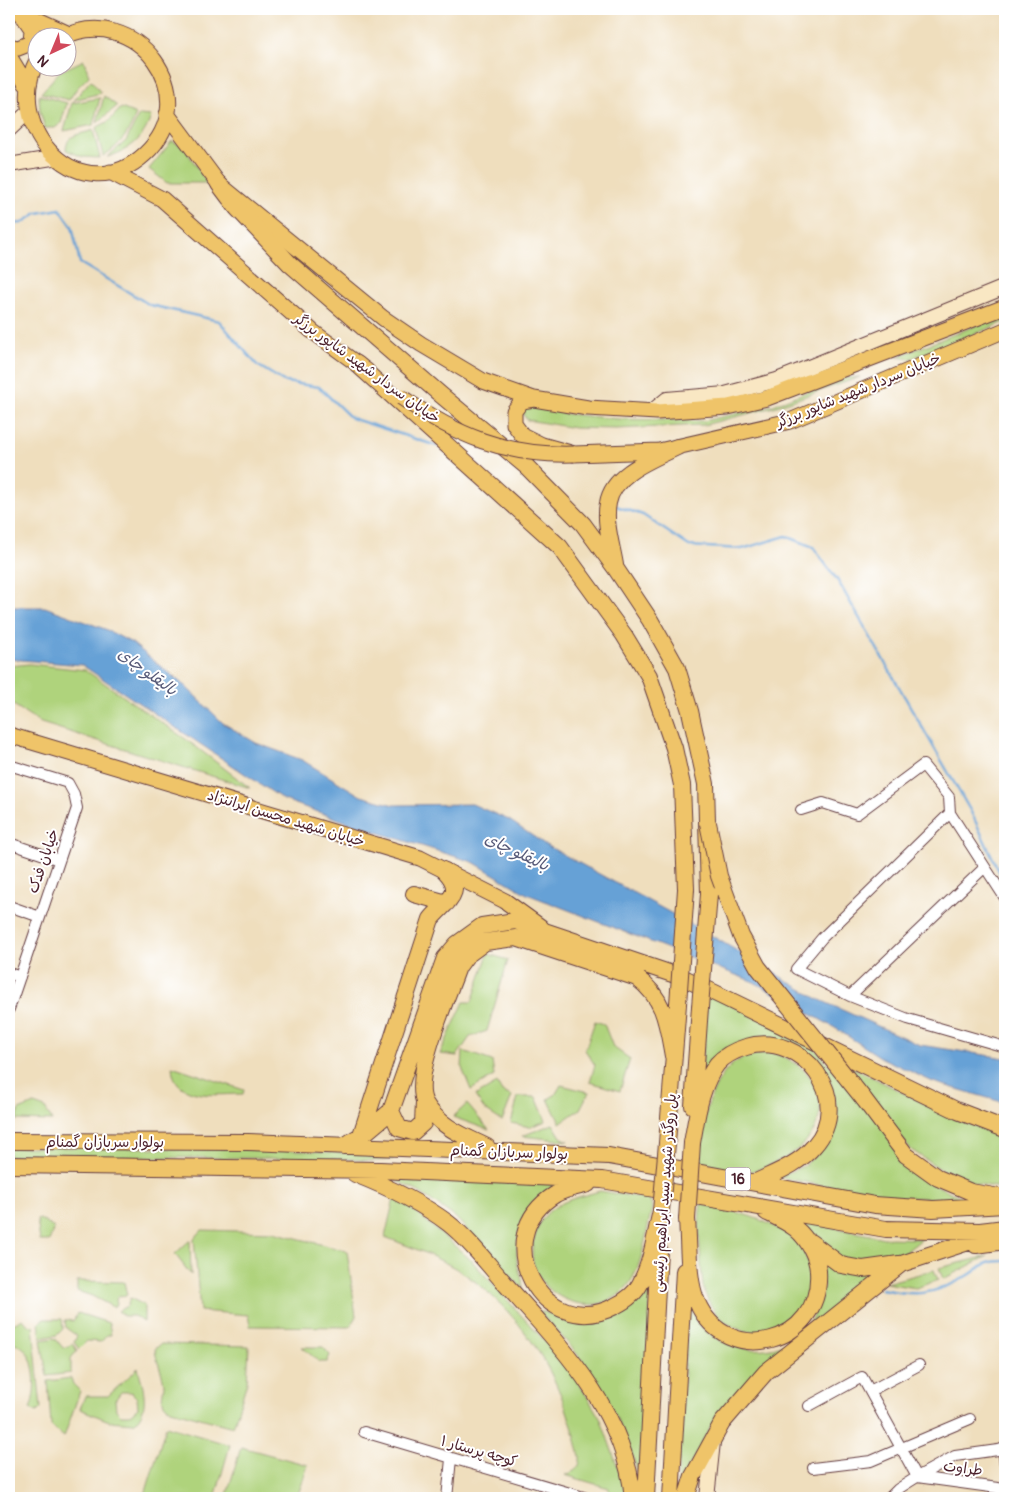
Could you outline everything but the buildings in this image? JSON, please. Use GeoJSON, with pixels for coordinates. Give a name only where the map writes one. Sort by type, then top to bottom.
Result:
{"type":"FeatureCollection","features":[{"type":"Feature","properties":{"kind":"highway"},"geometry":{"type":"LineString","coordinates":[[219,184],[238,208],[290,264],[440,395],[526,466],[583,524],[650,620],[677,668],[699,747],[706,784],[708,823],[719,876],[741,936],[758,967],[906,1155],[938,1178],[970,1192],[1005,1198]]}},
{"type":"Feature","properties":{"kind":"highway","name":"پل روگذر شهید سید ابراهیم رئیسی"},"geometry":{"type":"LineString","coordinates":[[357,364],[560,547],[624,636],[649,676],[674,748],[682,785],[686,888],[661,1211],[646,1498]]}},
{"type":"Feature","properties":{"kind":"highway"},"geometry":{"type":"LineString","coordinates":[[616,569],[608,527],[608,503],[613,489],[641,464],[677,447]]}},
{"type":"Feature","properties":{"kind":"highway","name":"پل روگذر شهید سید ابراهیم رئیسی"},"geometry":{"type":"LineString","coordinates":[[671,1498],[692,1144],[694,1060],[709,894],[708,823]]}},
{"type":"Feature","properties":{"kind":"highway"},"geometry":{"type":"LineString","coordinates":[[361,1135],[431,918],[448,903],[455,887],[452,879],[444,871]]}},
{"type":"Feature","properties":{"kind":"highway"},"geometry":{"type":"LineString","coordinates":[[414,894],[448,903]]}},
{"type":"Feature","properties":{"kind":"highway"},"geometry":{"type":"LineString","coordinates":[[344,1146],[392,1111],[445,958],[471,932],[490,925],[515,921],[684,978],[958,1111],[1005,1129]]}},
{"type":"Feature","properties":{"kind":"highway"},"geometry":{"type":"LineString","coordinates":[[392,1111],[399,1128],[413,1132],[423,1123],[422,1069],[458,967],[477,948],[494,940],[516,938],[637,978],[649,987],[658,998],[665,1016],[673,1056]]}},
{"type":"Feature","properties":{"kind":"highway"},"geometry":{"type":"LineString","coordinates":[[651,967],[668,981],[671,989],[662,1042],[666,1058],[658,1160],[664,1166]]}},
{"type":"Feature","properties":{"kind":"highway"},"geometry":{"type":"LineString","coordinates":[[405,999],[428,1006]]}},
{"type":"Feature","properties":{"kind":"highway"},"geometry":{"type":"LineString","coordinates":[[692,1144],[707,1079],[719,1062],[736,1050],[756,1044],[778,1045],[797,1052],[814,1066],[824,1085],[828,1106],[825,1126],[816,1145],[801,1159],[756,1182]]}},
{"type":"Feature","properties":{"kind":"highway"},"geometry":{"type":"LineString","coordinates":[[424,1102],[440,1121],[456,1133],[496,1151]]}},
{"type":"Feature","properties":{"kind":"highway","name":"بولوار سربازان گمنام"},"geometry":{"type":"LineString","coordinates":[[9,1141],[248,1142],[609,1156],[756,1182],[875,1206],[933,1209],[1005,1206]]}},
{"type":"Feature","properties":{"kind":"highway","name":"بولوار سربازان گمنام"},"geometry":{"type":"LineString","coordinates":[[9,1165],[346,1170],[602,1180],[752,1204],[886,1229],[980,1231],[1005,1229]]}},
{"type":"Feature","properties":{"kind":"highway"},"geometry":{"type":"LineString","coordinates":[[346,1170],[415,1201],[450,1224],[544,1327],[576,1364],[613,1425],[624,1452],[633,1498]]}},
{"type":"Feature","properties":{"kind":"highway"},"geometry":{"type":"LineString","coordinates":[[602,1180],[557,1193],[540,1205],[527,1229],[523,1243],[524,1264],[532,1284],[546,1300],[565,1310],[593,1313],[606,1311],[625,1301],[640,1285],[648,1266],[661,1211]]}},
{"type":"Feature","properties":{"kind":"highway"},"geometry":{"type":"LineString","coordinates":[[687,1219],[692,1280],[696,1301],[707,1319],[723,1333],[742,1341],[764,1342],[784,1336],[801,1323],[813,1306],[819,1286],[818,1264],[810,1245],[796,1229],[752,1204]]}},
{"type":"Feature","properties":{"kind":"highway"},"geometry":{"type":"LineString","coordinates":[[804,1238],[841,1265],[863,1269],[901,1264],[1005,1229]]}},
{"type":"Feature","properties":{"kind":"highway"},"geometry":{"type":"LineString","coordinates":[[946,1250],[1005,1241]]}},
{"type":"Feature","properties":{"kind":"highway"},"geometry":{"type":"LineString","coordinates":[[686,1498],[693,1476],[722,1423],[766,1372],[901,1264]]}},
{"type":"Feature","properties":{"kind":"main road"},"geometry":{"type":"LineString","coordinates":[[18,11],[50,28]]}},
{"type":"Feature","properties":{"kind":"main road"},"geometry":{"type":"LineString","coordinates":[[9,46],[18,48],[31,43],[32,29],[18,11]]}},
{"type":"Feature","properties":{"kind":"main road"},"geometry":{"type":"LineString","coordinates":[[29,78],[26,84],[25,115],[38,143],[52,158],[80,171],[110,172],[130,165],[146,153],[159,137],[167,114],[168,97],[164,77],[154,58],[140,44],[122,34],[102,29],[78,31]]}},
{"type":"Feature","properties":{"kind":"main road"},"geometry":{"type":"LineString","coordinates":[[9,56],[26,84]]}},
{"type":"Feature","properties":{"kind":"main road","name":"خیابان سردار شهید شاپور برزگر"},"geometry":{"type":"LineString","coordinates":[[167,114],[219,184],[383,318],[421,344],[483,381],[534,399],[588,408],[650,412],[728,407],[767,398],[1005,307]]}},
{"type":"Feature","properties":{"kind":"main road"},"geometry":{"type":"LineString","coordinates":[[9,130],[25,115]]}},
{"type":"Feature","properties":{"kind":"main road"},"geometry":{"type":"LineString","coordinates":[[9,165],[52,158]]}},
{"type":"Feature","properties":{"kind":"main road","name":"خیابان سردار شهید شاپور برزگر"},"geometry":{"type":"LineString","coordinates":[[110,172],[162,199],[312,331],[402,397],[448,427],[502,447],[534,454],[659,451],[790,421],[1005,330]]}},
{"type":"Feature","properties":{"kind":"main road"},"geometry":{"type":"LineString","coordinates":[[650,412],[667,399],[725,394],[777,380],[1005,287]]}},
{"type":"Feature","properties":{"kind":"main road"},"geometry":{"type":"LineString","coordinates":[[534,399],[522,401],[514,411],[514,424],[517,430],[536,442],[574,454]]}},
{"type":"Feature","properties":{"kind":"main road","name":"خیابان شهید محسن ایراننژاد"},"geometry":{"type":"LineString","coordinates":[[9,735],[420,858],[505,901],[548,932]]}},
{"type":"Feature","properties":{"kind":"main road"},"geometry":{"type":"LineString","coordinates":[[707,1498],[713,1438]]}},
{"type":"Feature","properties":{"kind":"street","name":"خیابان فدک"},"geometry":{"type":"LineString","coordinates":[[9,764],[68,783],[74,794],[77,808],[9,1009]]}},
{"type":"Feature","properties":{"kind":"street"},"geometry":{"type":"LineString","coordinates":[[801,810],[823,803],[857,814],[923,765],[949,798],[950,814],[1005,898]]}},
{"type":"Feature","properties":{"kind":"street"},"geometry":{"type":"LineString","coordinates":[[950,814],[822,938],[796,969],[850,996],[908,1019],[1005,1047]]}},
{"type":"Feature","properties":{"kind":"street"},"geometry":{"type":"LineString","coordinates":[[9,843],[59,860]]}},
{"type":"Feature","properties":{"kind":"street"},"geometry":{"type":"LineString","coordinates":[[850,996],[985,867]]}},
{"type":"Feature","properties":{"kind":"street"},"geometry":{"type":"LineString","coordinates":[[9,906],[40,917]]}},
{"type":"Feature","properties":{"kind":"street"},"geometry":{"type":"LineString","coordinates":[[9,973],[20,977]]}},
{"type":"Feature","properties":{"kind":"street"},"geometry":{"type":"LineString","coordinates":[[870,1391],[919,1365]]}},
{"type":"Feature","properties":{"kind":"street"},"geometry":{"type":"LineString","coordinates":[[809,1406],[862,1377],[917,1478]]}},
{"type":"Feature","properties":{"kind":"street"},"geometry":{"type":"LineString","coordinates":[[813,1468],[871,1461],[970,1419]]}},
{"type":"Feature","properties":{"kind":"street","name":"کوچه پرستار ۱"},"geometry":{"type":"LineString","coordinates":[[364,1432],[587,1498]]}},
{"type":"Feature","properties":{"kind":"street"},"geometry":{"type":"LineString","coordinates":[[1004,1449],[1005,1466]]}},
{"type":"Feature","properties":{"kind":"street","name":"طراوت"},"geometry":{"type":"LineString","coordinates":[[889,1498],[917,1478],[955,1456],[1004,1449]]}},
{"type":"Feature","properties":{"kind":"street"},"geometry":{"type":"LineString","coordinates":[[447,1498],[451,1459]]}},
{"type":"Feature","properties":{"kind":"street","name":"طراوت"},"geometry":{"type":"LineString","coordinates":[[917,1478],[1005,1489]]}},
{"type":"Feature","properties":{"kind":"green space"},"geometry":{"type":"Polygon","coordinates":[[[84,60],[89,76],[77,88],[69,100],[41,93],[54,78],[78,78],[78,63],[84,60]]]}},
{"type":"Feature","properties":{"kind":"green space"},"geometry":{"type":"Polygon","coordinates":[[[91,80],[101,93],[74,100],[91,80]]]}},
{"type":"Feature","properties":{"kind":"green space"},"geometry":{"type":"Polygon","coordinates":[[[39,95],[67,103],[61,123],[55,128],[45,128],[40,112],[39,95]]]}},
{"type":"Feature","properties":{"kind":"green space"},"geometry":{"type":"Polygon","coordinates":[[[104,96],[117,106],[97,123],[104,96]]]}},
{"type":"Feature","properties":{"kind":"green space"},"geometry":{"type":"Polygon","coordinates":[[[100,98],[93,125],[64,131],[72,103],[100,98]]]}},
{"type":"Feature","properties":{"kind":"green space"},"geometry":{"type":"Polygon","coordinates":[[[121,108],[136,114],[134,121],[123,138],[103,156],[96,128],[109,121],[121,108]]]}},
{"type":"Feature","properties":{"kind":"green space"},"geometry":{"type":"Polygon","coordinates":[[[139,115],[151,116],[145,131],[135,143],[107,157],[126,141],[139,115]]]}},
{"type":"Feature","properties":{"kind":"green space"},"geometry":{"type":"Polygon","coordinates":[[[93,130],[100,158],[83,157],[66,150],[71,138],[93,130]]]}},
{"type":"Feature","properties":{"kind":"green space"},"geometry":{"type":"Polygon","coordinates":[[[172,141],[184,147],[207,183],[167,183],[149,169],[172,141]]]}},
{"type":"Feature","properties":{"kind":"green space"},"geometry":{"type":"Polygon","coordinates":[[[1005,314],[1005,322],[910,359],[897,357],[1005,314]]]}},
{"type":"Feature","properties":{"kind":"green space"},"geometry":{"type":"Polygon","coordinates":[[[860,377],[774,407],[704,425],[616,429],[575,428],[527,420],[521,411],[522,407],[532,406],[567,414],[618,419],[704,421],[773,405],[842,378],[860,377]]]}},
{"type":"Feature","properties":{"kind":"green space"},"geometry":{"type":"Polygon","coordinates":[[[29,664],[85,670],[187,740],[250,788],[41,723],[9,702],[9,666],[29,664]]]}},
{"type":"Feature","properties":{"kind":"green space"},"geometry":{"type":"Polygon","coordinates":[[[488,954],[508,960],[487,1031],[470,1037],[457,1056],[440,1054],[464,1002],[472,1002],[488,954]]]}},
{"type":"Feature","properties":{"kind":"green space"},"geometry":{"type":"Polygon","coordinates":[[[707,993],[809,1042],[935,1185],[967,1200],[878,1196],[778,1177],[804,1166],[823,1148],[832,1131],[836,1107],[830,1081],[824,1070],[758,1039],[701,1080],[707,993]]]}},
{"type":"Feature","properties":{"kind":"green space"},"geometry":{"type":"Polygon","coordinates":[[[595,1021],[604,1024],[613,1047],[630,1059],[620,1091],[590,1082],[595,1065],[585,1050],[595,1021]]]}},
{"type":"Feature","properties":{"kind":"green space"},"geometry":{"type":"Polygon","coordinates":[[[463,1051],[492,1061],[494,1076],[471,1090],[462,1068],[463,1051]]]}},
{"type":"Feature","properties":{"kind":"green space"},"geometry":{"type":"Polygon","coordinates":[[[773,1053],[794,1062],[808,1075],[817,1090],[820,1106],[818,1122],[809,1137],[795,1151],[776,1162],[754,1171],[724,1168],[698,1162],[701,1136],[708,1106],[721,1078],[729,1068],[743,1058],[751,1055],[773,1053]]]}},
{"type":"Feature","properties":{"kind":"green space"},"geometry":{"type":"Polygon","coordinates":[[[846,1064],[959,1121],[1005,1135],[1005,1186],[994,1187],[974,1183],[942,1170],[910,1149],[846,1064]]]}},
{"type":"Feature","properties":{"kind":"green space"},"geometry":{"type":"Polygon","coordinates":[[[172,1066],[244,1090],[243,1094],[210,1095],[188,1091],[180,1086],[174,1078],[172,1066]]]}},
{"type":"Feature","properties":{"kind":"green space"},"geometry":{"type":"Polygon","coordinates":[[[497,1083],[502,1092],[512,1096],[502,1121],[485,1110],[475,1096],[497,1083]]]}},
{"type":"Feature","properties":{"kind":"green space"},"geometry":{"type":"Polygon","coordinates":[[[561,1085],[589,1092],[580,1109],[560,1123],[548,1099],[555,1095],[561,1085]]]}},
{"type":"Feature","properties":{"kind":"green space"},"geometry":{"type":"Polygon","coordinates":[[[518,1097],[536,1097],[546,1121],[530,1127],[511,1123],[518,1097]]]}},
{"type":"Feature","properties":{"kind":"green space"},"geometry":{"type":"Polygon","coordinates":[[[34,1104],[45,1108],[52,1121],[16,1120],[19,1110],[34,1104]]]}},
{"type":"Feature","properties":{"kind":"green space"},"geometry":{"type":"Polygon","coordinates":[[[467,1104],[489,1130],[453,1117],[467,1104]]]}},
{"type":"Feature","properties":{"kind":"green space"},"geometry":{"type":"Polygon","coordinates":[[[553,1124],[561,1137],[568,1141],[522,1136],[553,1124]]]}},
{"type":"Feature","properties":{"kind":"green space"},"geometry":{"type":"Polygon","coordinates":[[[9,1147],[275,1149],[394,1156],[393,1159],[373,1161],[350,1159],[9,1156],[9,1147]]]}},
{"type":"Feature","properties":{"kind":"green space"},"geometry":{"type":"Polygon","coordinates":[[[463,1178],[558,1184],[530,1208],[521,1226],[518,1236],[517,1262],[522,1288],[455,1217],[419,1192],[393,1179],[463,1178]]]}},
{"type":"Feature","properties":{"kind":"green space"},"geometry":{"type":"Polygon","coordinates":[[[600,1191],[650,1199],[652,1208],[642,1255],[631,1281],[617,1296],[600,1303],[582,1304],[564,1299],[549,1288],[537,1274],[532,1256],[535,1236],[543,1218],[556,1206],[574,1198],[600,1191]]]}},
{"type":"Feature","properties":{"kind":"green space"},"geometry":{"type":"Polygon","coordinates":[[[395,1194],[471,1260],[571,1370],[601,1420],[627,1493],[627,1498],[608,1498],[609,1488],[565,1475],[577,1469],[580,1457],[574,1431],[556,1383],[544,1361],[515,1319],[467,1275],[445,1262],[385,1237],[395,1194]]]}},
{"type":"Feature","properties":{"kind":"green space"},"geometry":{"type":"Polygon","coordinates":[[[701,1204],[758,1219],[780,1229],[794,1239],[801,1247],[810,1272],[808,1294],[800,1311],[786,1323],[770,1330],[752,1332],[734,1327],[719,1316],[707,1298],[703,1286],[699,1234],[701,1204]]]}},
{"type":"Feature","properties":{"kind":"green space"},"geometry":{"type":"Polygon","coordinates":[[[787,1218],[884,1238],[922,1239],[799,1335],[761,1368],[715,1418],[677,1489],[688,1304],[699,1324],[709,1333],[733,1346],[746,1349],[774,1348],[786,1343],[802,1331],[818,1306],[824,1286],[787,1218]]]}},
{"type":"Feature","properties":{"kind":"green space"},"geometry":{"type":"Polygon","coordinates":[[[40,1219],[54,1228],[49,1241],[40,1241],[37,1220],[40,1219]]]}},
{"type":"Feature","properties":{"kind":"green space"},"geometry":{"type":"Polygon","coordinates":[[[202,1230],[273,1232],[347,1251],[356,1316],[350,1327],[250,1326],[248,1315],[200,1311],[194,1239],[202,1230]]]}},
{"type":"Feature","properties":{"kind":"green space"},"geometry":{"type":"Polygon","coordinates":[[[190,1240],[191,1275],[175,1254],[190,1240]]]}},
{"type":"Feature","properties":{"kind":"green space"},"geometry":{"type":"Polygon","coordinates":[[[988,1256],[943,1279],[939,1268],[988,1256]]]}},
{"type":"Feature","properties":{"kind":"green space"},"geometry":{"type":"Polygon","coordinates":[[[934,1270],[938,1280],[916,1288],[886,1283],[934,1270]]]}},
{"type":"Feature","properties":{"kind":"green space"},"geometry":{"type":"Polygon","coordinates":[[[651,1280],[641,1481],[624,1434],[601,1388],[577,1354],[538,1311],[579,1321],[604,1320],[624,1309],[642,1292],[651,1280]]]}},
{"type":"Feature","properties":{"kind":"green space"},"geometry":{"type":"Polygon","coordinates":[[[77,1281],[124,1282],[127,1295],[118,1296],[117,1304],[113,1307],[92,1296],[77,1291],[77,1281]]]}},
{"type":"Feature","properties":{"kind":"green space"},"geometry":{"type":"Polygon","coordinates":[[[130,1298],[144,1305],[144,1322],[134,1316],[124,1316],[118,1311],[127,1306],[130,1298]]]}},
{"type":"Feature","properties":{"kind":"green space"},"geometry":{"type":"Polygon","coordinates":[[[78,1313],[109,1323],[111,1335],[107,1335],[101,1342],[87,1341],[79,1349],[74,1342],[77,1336],[66,1328],[65,1320],[73,1321],[78,1313]]]}},
{"type":"Feature","properties":{"kind":"green space"},"geometry":{"type":"Polygon","coordinates":[[[23,1319],[28,1325],[33,1326],[41,1408],[37,1412],[30,1409],[35,1380],[30,1359],[26,1350],[19,1345],[9,1342],[9,1326],[23,1319]]]}},
{"type":"Feature","properties":{"kind":"green space"},"geometry":{"type":"Polygon","coordinates":[[[44,1319],[62,1319],[63,1329],[57,1335],[41,1338],[39,1323],[44,1319]]]}},
{"type":"Feature","properties":{"kind":"green space"},"geometry":{"type":"Polygon","coordinates":[[[55,1338],[63,1348],[73,1344],[77,1351],[71,1358],[71,1373],[47,1376],[41,1340],[55,1338]]]}},
{"type":"Feature","properties":{"kind":"green space"},"geometry":{"type":"Polygon","coordinates":[[[161,1344],[249,1346],[247,1382],[233,1427],[171,1410],[165,1405],[162,1397],[164,1385],[155,1349],[161,1344]]]}},
{"type":"Feature","properties":{"kind":"green space"},"geometry":{"type":"Polygon","coordinates":[[[302,1347],[323,1347],[330,1355],[327,1362],[319,1362],[302,1347]]]}},
{"type":"Feature","properties":{"kind":"green space"},"geometry":{"type":"Polygon","coordinates":[[[138,1368],[144,1404],[139,1417],[134,1423],[109,1421],[80,1409],[85,1396],[108,1396],[138,1368]],[[121,1392],[115,1400],[116,1410],[121,1415],[130,1415],[138,1408],[137,1398],[131,1392],[121,1392]]]}},
{"type":"Feature","properties":{"kind":"green space"},"geometry":{"type":"Polygon","coordinates":[[[71,1378],[73,1384],[80,1391],[64,1437],[51,1426],[48,1381],[71,1378]]]}},
{"type":"Feature","properties":{"kind":"green space"},"geometry":{"type":"Polygon","coordinates":[[[166,1426],[230,1445],[215,1498],[144,1498],[166,1426]]]}},
{"type":"Feature","properties":{"kind":"green space"},"geometry":{"type":"Polygon","coordinates":[[[241,1447],[308,1465],[297,1498],[226,1498],[241,1447]]]}},
{"type":"Feature","properties":{"kind":"water","name":"بالیقلو چای"},"geometry":{"type":"Polygon","coordinates":[[[9,607],[45,607],[105,629],[132,643],[185,686],[223,723],[256,743],[302,760],[361,796],[394,805],[472,804],[509,820],[546,845],[702,930],[818,999],[920,1045],[1005,1058],[1005,1103],[933,1082],[882,1058],[835,1028],[754,982],[527,894],[473,862],[364,828],[284,800],[82,665],[9,659],[9,607]]]}},
{"type":"Feature","properties":{"kind":"waterway"},"geometry":{"type":"LineString","coordinates":[[9,224],[22,223],[37,213],[60,209],[72,226],[80,263],[150,305],[219,321],[257,365],[285,382],[319,387],[351,418],[437,446]]}},
{"type":"Feature","properties":{"kind":"waterway"},"geometry":{"type":"LineString","coordinates":[[616,506],[643,515],[689,546],[742,549],[786,536],[813,547],[838,581],[971,812],[1005,884]]}},
{"type":"Feature","properties":{"kind":"waterway"},"geometry":{"type":"LineString","coordinates":[[881,1289],[904,1293],[932,1291],[952,1284],[986,1264],[1005,1261]]}}]}
